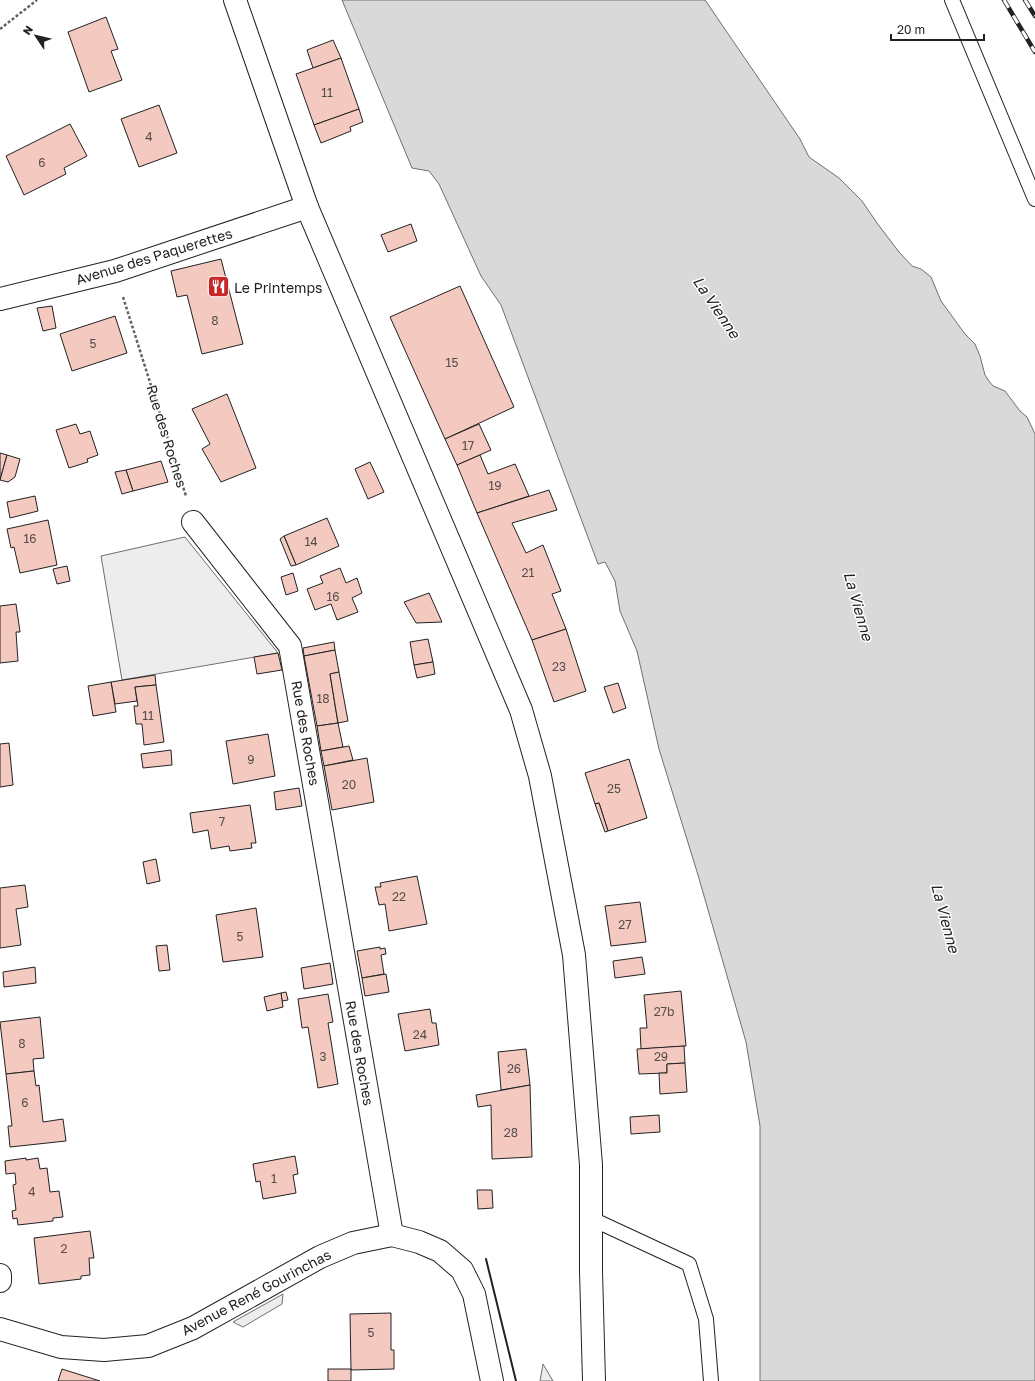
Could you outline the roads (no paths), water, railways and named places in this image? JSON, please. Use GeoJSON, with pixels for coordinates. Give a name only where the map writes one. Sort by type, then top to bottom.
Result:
{"type":"FeatureCollection","features":[{"type":"Feature","properties":{"kind":"main road"},"geometry":{"type":"LineString","coordinates":[[234,0],[307,207],[521,710],[540,776],[574,955],[591,1165],[591,1271],[594,1381]]}},
{"type":"Feature","properties":{"kind":"main road","name":"Avenue des Paquerettes"},"geometry":{"type":"LineString","coordinates":[[0,299],[115,271],[307,207]]}},
{"type":"Feature","properties":{"kind":"main road","name":"Rue des Roches"},"geometry":{"type":"LineString","coordinates":[[193,522],[290,646],[392,1235]]}},
{"type":"Feature","properties":{"kind":"main road","name":"Avenue René Gourinchas"},"geometry":{"type":"LineString","coordinates":[[0,1329],[61,1347],[104,1350],[148,1346],[193,1328],[320,1257],[353,1243],[392,1235],[420,1242],[440,1251],[462,1270],[474,1294],[492,1381]]}},
{"type":"Feature","properties":{"kind":"main road"},"geometry":{"type":"LineString","coordinates":[[0,1275],[0,1281]]}},
{"type":"Feature","properties":{"kind":"lane"},"geometry":{"type":"LineString","coordinates":[[952,0],[1035,199]]}},
{"type":"Feature","properties":{"kind":"lane"},"geometry":{"type":"LineString","coordinates":[[592,1219],[690,1264],[706,1319],[711,1381]]}},
{"type":"Feature","properties":{"kind":"water","name":"La Vienne"},"geometry":{"type":"Polygon","coordinates":[[[342,0],[705,0],[800,139],[809,157],[839,178],[862,201],[899,252],[912,266],[921,269],[931,277],[941,301],[965,334],[975,344],[985,375],[989,381],[993,386],[1005,391],[1020,411],[1027,417],[1035,434],[1035,1381],[760,1381],[760,1126],[746,1042],[698,875],[659,749],[637,651],[620,611],[615,581],[605,562],[598,564],[501,305],[481,276],[439,184],[429,171],[412,168],[342,0]]]}},
{"type":"Feature","properties":{"kind":"railway"},"geometry":{"type":"LineString","coordinates":[[1004,0],[1035,52]]}},
{"type":"Feature","properties":{"kind":"railway"},"geometry":{"type":"LineString","coordinates":[[1025,0],[1035,16]]}},
{"type":"Feature","properties":{"kind":"place","name":"Le Printemps"},"geometry":{"type":"Point","coordinates":[218,287]}}]}
